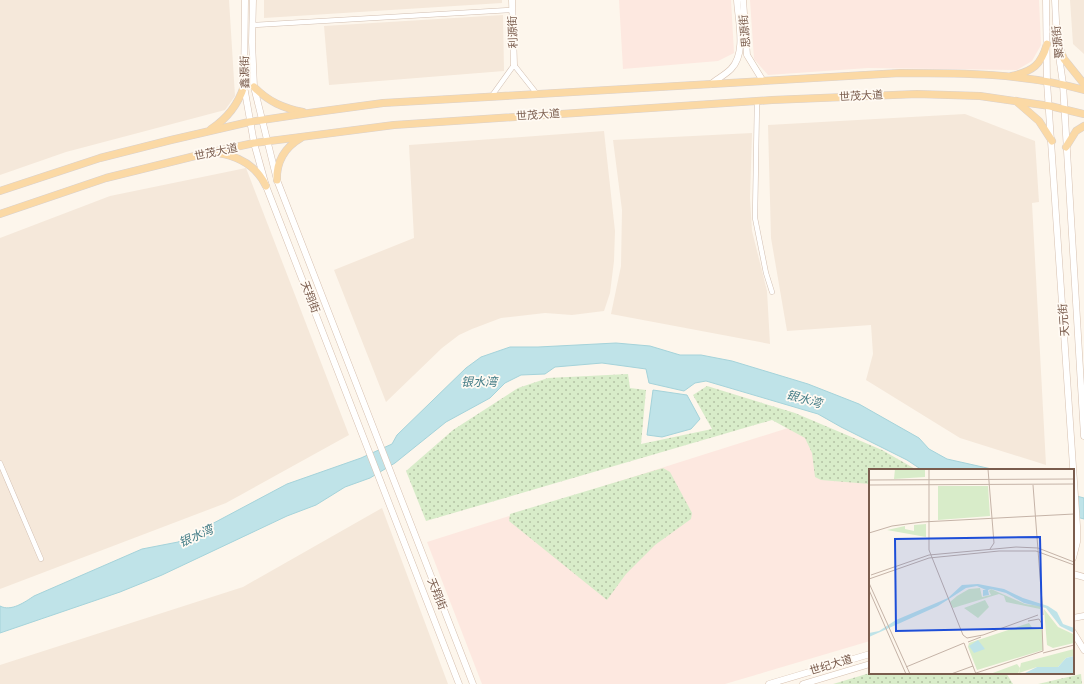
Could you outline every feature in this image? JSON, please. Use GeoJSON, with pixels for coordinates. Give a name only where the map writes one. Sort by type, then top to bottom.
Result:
{"type":"FeatureCollection","features":[{"type":"Feature","properties":{"kind":"main road","name":"鑫源街"},"geometry":{"type":"LineString","coordinates":[[245,0],[244,86],[249,122],[254,143]]}},
{"type":"Feature","properties":{"kind":"main road","name":"鑫源街"},"geometry":{"type":"LineString","coordinates":[[253,0],[254,86],[267,142]]}},
{"type":"Feature","properties":{"kind":"main road","name":"利源街"},"geometry":{"type":"LineString","coordinates":[[512,0],[514,65]]}},
{"type":"Feature","properties":{"kind":"main road","name":"思源街"},"geometry":{"type":"LineString","coordinates":[[709,85],[732,69],[736,60],[740,47],[737,0]]}},
{"type":"Feature","properties":{"kind":"main road","name":"思源街"},"geometry":{"type":"LineString","coordinates":[[743,0],[747,55],[763,81]]}},
{"type":"Feature","properties":{"kind":"main road","name":"聚源街"},"geometry":{"type":"LineString","coordinates":[[1046,0],[1047,82]]}},
{"type":"Feature","properties":{"kind":"main road","name":"聚源街"},"geometry":{"type":"LineString","coordinates":[[1055,0],[1057,42],[1063,84]]}},
{"type":"Feature","properties":{"kind":"main road"},"geometry":{"type":"LineString","coordinates":[[1057,42],[1064,59],[1084,84]]}},
{"type":"Feature","properties":{"kind":"main road"},"geometry":{"type":"LineString","coordinates":[[1003,77],[1021,74],[1034,68],[1042,58],[1047,44]]}},
{"type":"Feature","properties":{"kind":"main road","name":"世茂大道"},"geometry":{"type":"LineString","coordinates":[[0,191],[100,158],[249,122],[383,103],[709,85],[900,72],[970,74],[1003,77],[1063,84],[1084,90]]}},
{"type":"Feature","properties":{"kind":"main road","name":"天元街"},"geometry":{"type":"LineString","coordinates":[[1047,82],[1050,106],[1073,469]]}},
{"type":"Feature","properties":{"kind":"main road","name":"天元街"},"geometry":{"type":"LineString","coordinates":[[1063,84],[1066,147],[1083,377],[1084,436]]}},
{"type":"Feature","properties":{"kind":"main road"},"geometry":{"type":"LineString","coordinates":[[206,132],[228,116],[237,103],[244,86]]}},
{"type":"Feature","properties":{"kind":"main road"},"geometry":{"type":"LineString","coordinates":[[254,86],[261,94],[278,105],[309,113]]}},
{"type":"Feature","properties":{"kind":"main road","name":"世茂大道"},"geometry":{"type":"LineString","coordinates":[[0,214],[106,178],[203,154],[254,143],[313,134],[394,125],[757,101],[917,94],[980,96],[1050,106],[1084,114]]}},
{"type":"Feature","properties":{"kind":"main road"},"geometry":{"type":"LineString","coordinates":[[1016,101],[1040,121],[1052,141]]}},
{"type":"Feature","properties":{"kind":"main road"},"geometry":{"type":"LineString","coordinates":[[1066,147],[1076,132],[1084,126]]}},
{"type":"Feature","properties":{"kind":"main road"},"geometry":{"type":"LineString","coordinates":[[277,180],[277,170],[290,145],[300,138],[313,134]]}},
{"type":"Feature","properties":{"kind":"main road","name":"天翔街"},"geometry":{"type":"LineString","coordinates":[[267,142],[277,180],[473,684]]}},
{"type":"Feature","properties":{"kind":"main road","name":"天翔街"},"geometry":{"type":"LineString","coordinates":[[254,143],[266,186],[370,450],[459,684]]}},
{"type":"Feature","properties":{"kind":"main road"},"geometry":{"type":"LineString","coordinates":[[203,154],[216,152],[239,158],[258,171],[266,186]]}},
{"type":"Feature","properties":{"kind":"main road","name":"天元街"},"geometry":{"type":"LineString","coordinates":[[1074,484],[1077,526],[1077,542],[1074,554]]}},
{"type":"Feature","properties":{"kind":"main road"},"geometry":{"type":"LineString","coordinates":[[1074,574],[1084,577]]}},
{"type":"Feature","properties":{"kind":"main road"},"geometry":{"type":"LineString","coordinates":[[1074,618],[1084,616]]}},
{"type":"Feature","properties":{"kind":"main road"},"geometry":{"type":"LineString","coordinates":[[1074,634],[1084,650]]}},
{"type":"Feature","properties":{"kind":"main road","name":"世纪大道"},"geometry":{"type":"LineString","coordinates":[[769,684],[869,654]]}},
{"type":"Feature","properties":{"kind":"main road","name":"世纪大道"},"geometry":{"type":"LineString","coordinates":[[804,684],[869,664]]}},
{"type":"Feature","properties":{"kind":"street"},"geometry":{"type":"LineString","coordinates":[[253,25],[512,10]]}},
{"type":"Feature","properties":{"kind":"street"},"geometry":{"type":"LineString","coordinates":[[491,97],[514,65],[537,94]]}},
{"type":"Feature","properties":{"kind":"street"},"geometry":{"type":"LineString","coordinates":[[757,101],[755,218],[766,273],[772,292]]}},
{"type":"Feature","properties":{"kind":"street"},"geometry":{"type":"LineString","coordinates":[[0,463],[41,559]]}},
{"type":"Feature","properties":{"kind":"shaded area"},"geometry":{"type":"Polygon","coordinates":[[[0,0],[229,0],[235,96],[225,110],[66,152],[0,175],[0,0]]]}},
{"type":"Feature","properties":{"kind":"shaded area"},"geometry":{"type":"Polygon","coordinates":[[[264,0],[502,0],[502,3],[264,18],[264,0]]]}},
{"type":"Feature","properties":{"kind":"shaded area"},"geometry":{"type":"Polygon","coordinates":[[[619,0],[731,0],[734,53],[718,61],[623,69],[619,0]]]}},
{"type":"Feature","properties":{"kind":"shaded area"},"geometry":{"type":"Polygon","coordinates":[[[750,0],[1039,0],[1041,45],[1032,61],[1017,70],[868,68],[768,75],[754,59],[750,0]]]}},
{"type":"Feature","properties":{"kind":"shaded area"},"geometry":{"type":"Polygon","coordinates":[[[1070,0],[1084,0],[1084,54],[1073,44],[1070,0]]]}},
{"type":"Feature","properties":{"kind":"shaded area"},"geometry":{"type":"Polygon","coordinates":[[[503,15],[504,71],[329,85],[324,26],[503,15]]]}},
{"type":"Feature","properties":{"kind":"shaded area"},"geometry":{"type":"Polygon","coordinates":[[[965,114],[1035,141],[1039,202],[1032,203],[1046,465],[960,438],[866,380],[873,354],[871,325],[787,331],[771,238],[768,125],[965,114]]]}},
{"type":"Feature","properties":{"kind":"shaded area"},"geometry":{"type":"Polygon","coordinates":[[[604,131],[615,231],[614,261],[610,293],[604,311],[572,315],[545,313],[501,318],[472,329],[459,335],[442,348],[386,402],[334,270],[414,238],[409,145],[604,131]]]}},
{"type":"Feature","properties":{"kind":"shaded area"},"geometry":{"type":"Polygon","coordinates":[[[752,133],[750,198],[752,231],[767,291],[770,344],[611,314],[621,266],[622,210],[613,140],[752,133]]]}},
{"type":"Feature","properties":{"kind":"shaded area"},"geometry":{"type":"Polygon","coordinates":[[[246,168],[349,435],[226,503],[0,589],[0,238],[110,196],[246,168]]]}},
{"type":"Feature","properties":{"kind":"shaded area"},"geometry":{"type":"Polygon","coordinates":[[[807,422],[869,469],[869,641],[725,684],[482,684],[427,542],[807,422]]]}},
{"type":"Feature","properties":{"kind":"shaded area"},"geometry":{"type":"Polygon","coordinates":[[[382,508],[448,684],[0,684],[0,665],[243,587],[382,508]]]}},
{"type":"Feature","properties":{"kind":"green space"},"geometry":{"type":"Polygon","coordinates":[[[628,374],[630,388],[646,390],[641,444],[712,429],[693,395],[707,386],[795,413],[882,450],[915,469],[869,469],[869,484],[821,480],[815,477],[812,453],[805,438],[772,420],[426,521],[406,471],[453,430],[518,388],[548,378],[628,374]]]}},
{"type":"Feature","properties":{"kind":"green space"},"geometry":{"type":"Polygon","coordinates":[[[663,468],[670,472],[692,513],[691,519],[655,545],[626,574],[607,600],[509,521],[510,514],[663,468]]]}},
{"type":"Feature","properties":{"kind":"green space"},"geometry":{"type":"Polygon","coordinates":[[[869,673],[1007,674],[1013,684],[833,684],[869,673]]]}},
{"type":"Feature","properties":{"kind":"green space"},"geometry":{"type":"Polygon","coordinates":[[[1081,674],[1082,684],[1038,684],[1081,674]]]}},
{"type":"Feature","properties":{"kind":"water","name":"银水湾"},"geometry":{"type":"Polygon","coordinates":[[[616,343],[650,346],[680,355],[701,355],[732,361],[808,384],[859,404],[919,438],[929,449],[947,459],[992,469],[920,469],[907,460],[818,414],[706,381],[695,383],[684,391],[649,383],[646,369],[602,363],[555,367],[545,374],[521,375],[505,383],[490,398],[446,422],[395,463],[370,478],[345,487],[316,505],[287,516],[162,575],[120,592],[0,633],[0,606],[9,608],[18,606],[34,596],[142,549],[178,542],[287,484],[361,458],[392,444],[397,435],[466,368],[481,357],[510,347],[616,343]]]}},
{"type":"Feature","properties":{"kind":"water"},"geometry":{"type":"Polygon","coordinates":[[[653,390],[687,395],[700,419],[691,429],[662,437],[647,435],[653,390]]]}},
{"type":"Feature","properties":{"kind":"water"},"geometry":{"type":"Polygon","coordinates":[[[1074,495],[1084,498],[1084,519],[1074,516],[1074,495]]]}}]}
